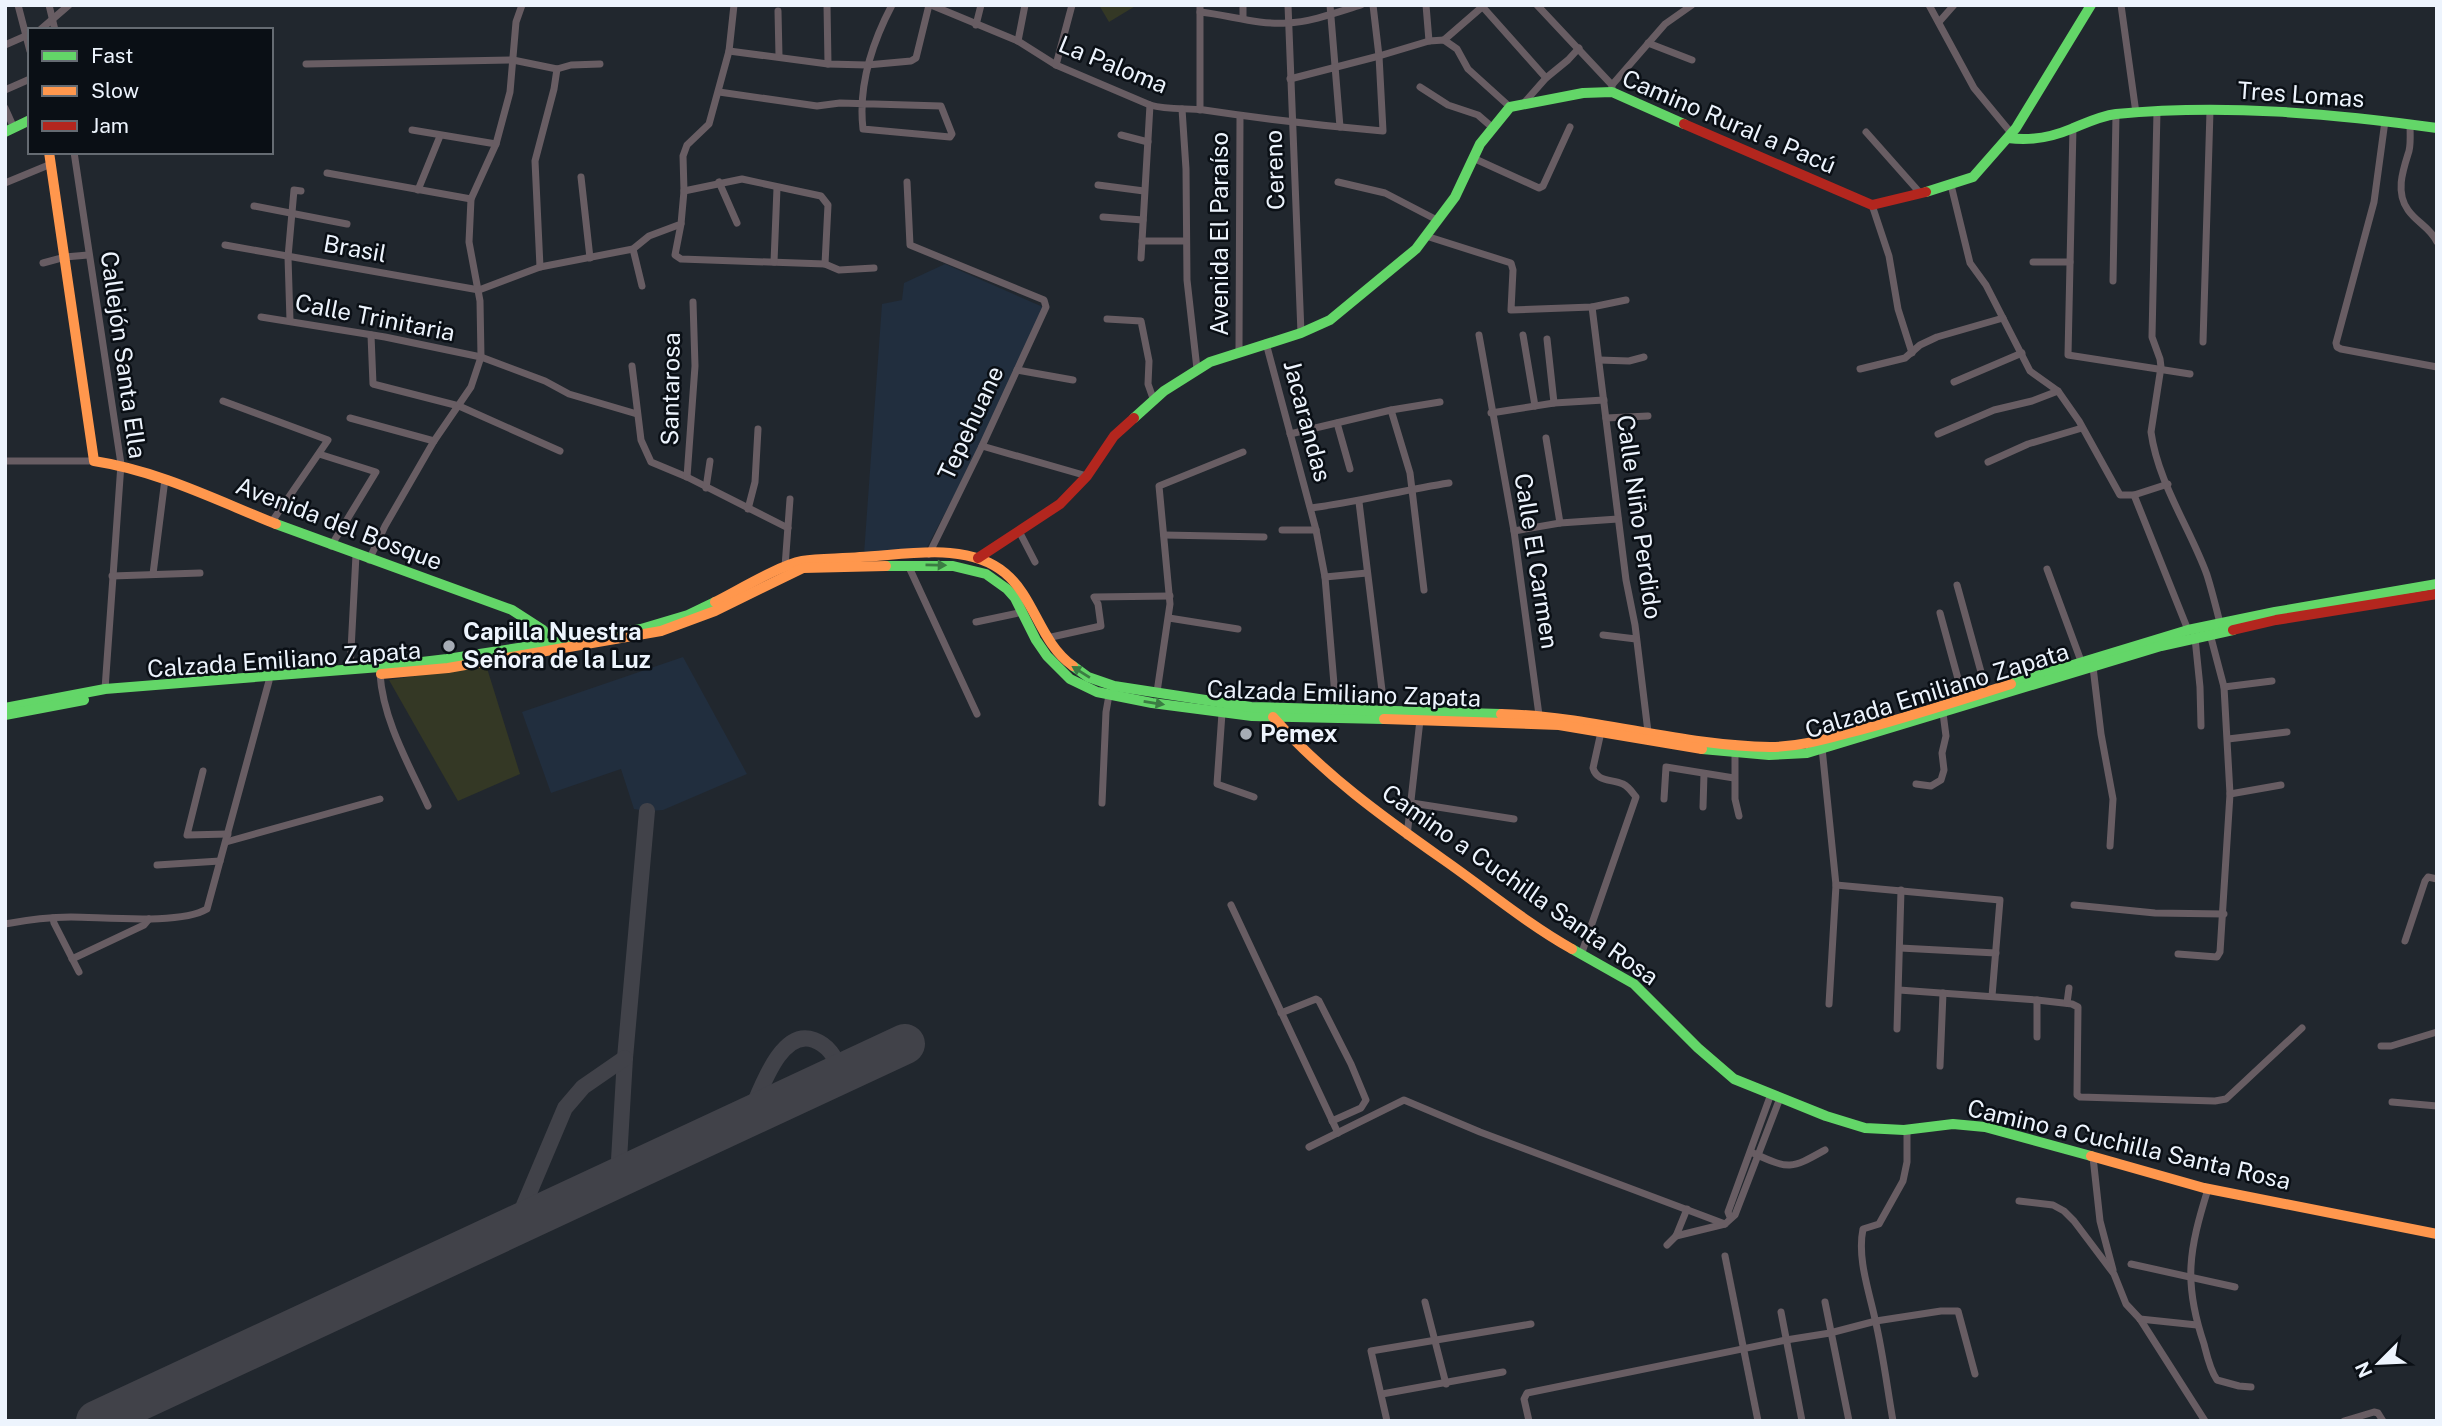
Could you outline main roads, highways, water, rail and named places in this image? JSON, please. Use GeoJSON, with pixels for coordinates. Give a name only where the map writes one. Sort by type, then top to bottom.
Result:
{"type":"FeatureCollection","features":[{"type":"Feature","properties":{"kind":"main road"},"geometry":{"type":"LineString","coordinates":[[2010,136],[2091,5]]}},
{"type":"Feature","properties":{"kind":"main road","name":"Camino Rural a Pacú"},"geometry":{"type":"LineString","coordinates":[[978,558],[1060,504],[1087,476],[1114,436],[1154,401],[1197,369],[1239,351],[1301,333],[1330,320],[1416,249],[1455,197],[1480,144],[1510,107],[1612,88],[1872,205],[1921,194],[1973,177],[2010,136]]}},
{"type":"Feature","properties":{"kind":"main road","name":"Tres Lomas"},"geometry":{"type":"LineString","coordinates":[[2010,136],[2021,140],[2062,132],[2096,116],[2160,111],[2265,111],[2437,128]]}},
{"type":"Feature","properties":{"kind":"main road"},"geometry":{"type":"LineString","coordinates":[[10,130],[28,121]]}},
{"type":"Feature","properties":{"kind":"main road","name":"Avenida del Bosque"},"geometry":{"type":"LineString","coordinates":[[49,154],[94,461],[121,464],[165,479],[331,546],[498,605],[536,621],[543,630],[541,648]]}},
{"type":"Feature","properties":{"kind":"main road","name":"Calzada Emiliano Zapata"},"geometry":{"type":"LineString","coordinates":[[5,715],[131,690],[448,668],[659,625],[712,604],[800,561],[929,554],[952,553],[978,558],[1004,572],[1024,594],[1047,638],[1066,661],[1088,677],[1114,686],[1251,707],[1336,708],[1420,720],[1529,722],[1735,752],[1791,755],[1943,713],[2093,667],[2220,623],[2275,616]]}},
{"type":"Feature","properties":{"kind":"main road"},"geometry":{"type":"LineString","coordinates":[[986,575],[991,571],[992,564]]}},
{"type":"Feature","properties":{"kind":"main road","name":"Calzada Emiliano Zapata"},"geometry":{"type":"LineString","coordinates":[[5,708],[105,689],[131,690],[269,681],[661,631],[715,611],[803,568],[908,565],[953,566],[986,575],[1007,589],[1023,612],[1036,640],[1057,667],[1086,688],[1109,695],[1222,713],[1273,717],[1539,715],[1745,746],[1790,746],[1872,727],[2081,662],[2192,634],[2210,634],[2275,616]]}},
{"type":"Feature","properties":{"kind":"main road"},"geometry":{"type":"LineString","coordinates":[[2275,616],[2437,584]]}},
{"type":"Feature","properties":{"kind":"main road"},"geometry":{"type":"LineString","coordinates":[[2305,611],[2437,594]]}},
{"type":"Feature","properties":{"kind":"main road","name":"Camino a Cuchilla Santa Rosa"},"geometry":{"type":"LineString","coordinates":[[1273,717],[1300,748],[1407,836],[1544,933],[1634,984],[1698,1048],[1734,1079],[1865,1128],[1907,1129],[1953,1124],[1984,1127],[2208,1189],[2437,1234]]}},
{"type":"Feature","properties":{"kind":"place","name":"Capilla Nuestra Señora de la Luz"},"geometry":{"type":"Point","coordinates":[449,646]}},
{"type":"Feature","properties":{"kind":"place","name":"Pemex"},"geometry":{"type":"Point","coordinates":[1246,734]}}]}
